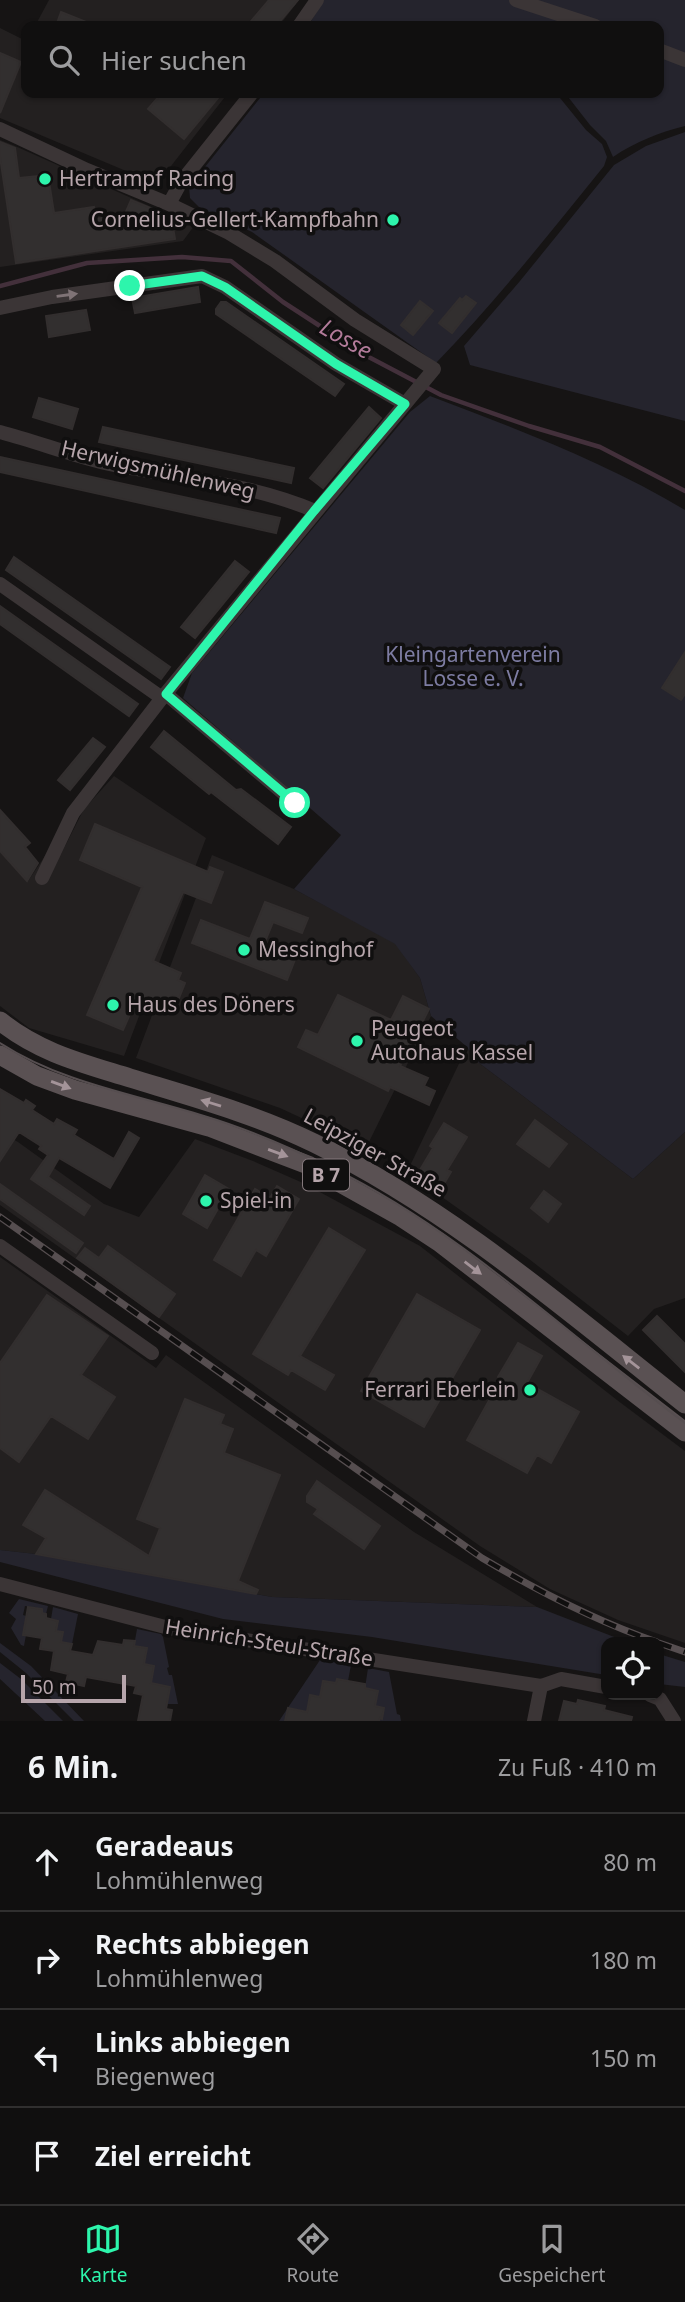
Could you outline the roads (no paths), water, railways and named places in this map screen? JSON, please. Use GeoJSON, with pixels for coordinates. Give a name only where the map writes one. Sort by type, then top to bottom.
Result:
{"type":"FeatureCollection","features":[{"type":"Feature","properties":{"kind":"main road","name":"Leipziger Straße"},"geometry":{"type":"LineString","coordinates":[[0,1021],[40,1048],[237,1111],[328,1150],[411,1197],[490,1250],[685,1404]]}},
{"type":"Feature","properties":{"kind":"main road","name":"Leipziger Straße"},"geometry":{"type":"LineString","coordinates":[[0,1055],[37,1076],[75,1090],[209,1128],[308,1165],[401,1217],[439,1242],[685,1432]]}},
{"type":"Feature","properties":{"kind":"street"},"geometry":{"type":"LineString","coordinates":[[302,21],[317,0]]}},
{"type":"Feature","properties":{"kind":"street"},"geometry":{"type":"LineString","coordinates":[[516,0],[580,21]]}},
{"type":"Feature","properties":{"kind":"street"},"geometry":{"type":"LineString","coordinates":[[664,52],[685,60]]}},
{"type":"Feature","properties":{"kind":"street"},"geometry":{"type":"LineString","coordinates":[[169,204],[181,182],[248,98]]}},
{"type":"Feature","properties":{"kind":"street"},"geometry":{"type":"LineString","coordinates":[[0,129],[229,233],[275,261],[431,372],[314,511],[73,813],[42,878]]}},
{"type":"Feature","properties":{"kind":"street"},"geometry":{"type":"LineString","coordinates":[[0,308],[51,297],[202,276],[225,287],[336,364],[408,401]]}},
{"type":"Feature","properties":{"kind":"street","name":"Herwigsmühlenweg"},"geometry":{"type":"LineString","coordinates":[[0,432],[113,464],[199,480],[283,500],[314,511]]}},
{"type":"Feature","properties":{"kind":"street"},"geometry":{"type":"LineString","coordinates":[[0,584],[164,696],[295,803]]}},
{"type":"Feature","properties":{"kind":"street"},"geometry":{"type":"LineString","coordinates":[[0,1246],[152,1353]]}},
{"type":"Feature","properties":{"kind":"street","name":"Heinrich-Steul-Straße"},"geometry":{"type":"LineString","coordinates":[[0,1584],[170,1628],[541,1686],[561,1679],[601,1686]]}},
{"type":"Feature","properties":{"kind":"street"},"geometry":{"type":"LineString","coordinates":[[534,1721],[541,1686]]}},
{"type":"Feature","properties":{"kind":"street"},"geometry":{"type":"LineString","coordinates":[[661,1700],[674,1721]]}},
{"type":"Feature","properties":{"kind":"waterway","name":"Losse"},"geometry":{"type":"LineString","coordinates":[[0,286],[87,263],[182,257],[231,261],[283,302],[363,354],[441,395],[529,426],[600,447],[685,491]]}},
{"type":"Feature","properties":{"kind":"tram line"},"geometry":{"type":"LineString","coordinates":[[0,1043],[24,1057],[73,1078],[253,1133],[332,1168],[380,1194],[426,1222],[514,1287],[685,1423]]}},
{"type":"Feature","properties":{"kind":"railway"},"geometry":{"type":"LineString","coordinates":[[0,1217],[482,1558],[567,1605],[643,1637]]}},
{"type":"Feature","properties":{"kind":"railway"},"geometry":{"type":"LineString","coordinates":[[664,1645],[685,1652]]}},
{"type":"Feature","properties":{"kind":"place","name":"Hertrampf Racing"},"geometry":{"type":"Point","coordinates":[45,179]}},
{"type":"Feature","properties":{"kind":"place","name":"Cornelius-Gellert-Kampfbahn"},"geometry":{"type":"Point","coordinates":[393,220]}},
{"type":"Feature","properties":{"kind":"place","name":"Messinghof"},"geometry":{"type":"Point","coordinates":[244,950]}},
{"type":"Feature","properties":{"kind":"place","name":"Haus des Döners"},"geometry":{"type":"Point","coordinates":[113,1005]}},
{"type":"Feature","properties":{"kind":"place","name":"Peugeot Autohaus Kassel"},"geometry":{"type":"Point","coordinates":[357,1041]}},
{"type":"Feature","properties":{"kind":"place","name":"Spiel-in"},"geometry":{"type":"Point","coordinates":[206,1201]}},
{"type":"Feature","properties":{"kind":"place","name":"Ferrari Eberlein"},"geometry":{"type":"Point","coordinates":[530,1390]}},
{"type":"Feature","properties":{"kind":"park label","name":"Kleingartenverein Losse e. V."},"geometry":{"type":"Point","coordinates":[473,667]}}]}
